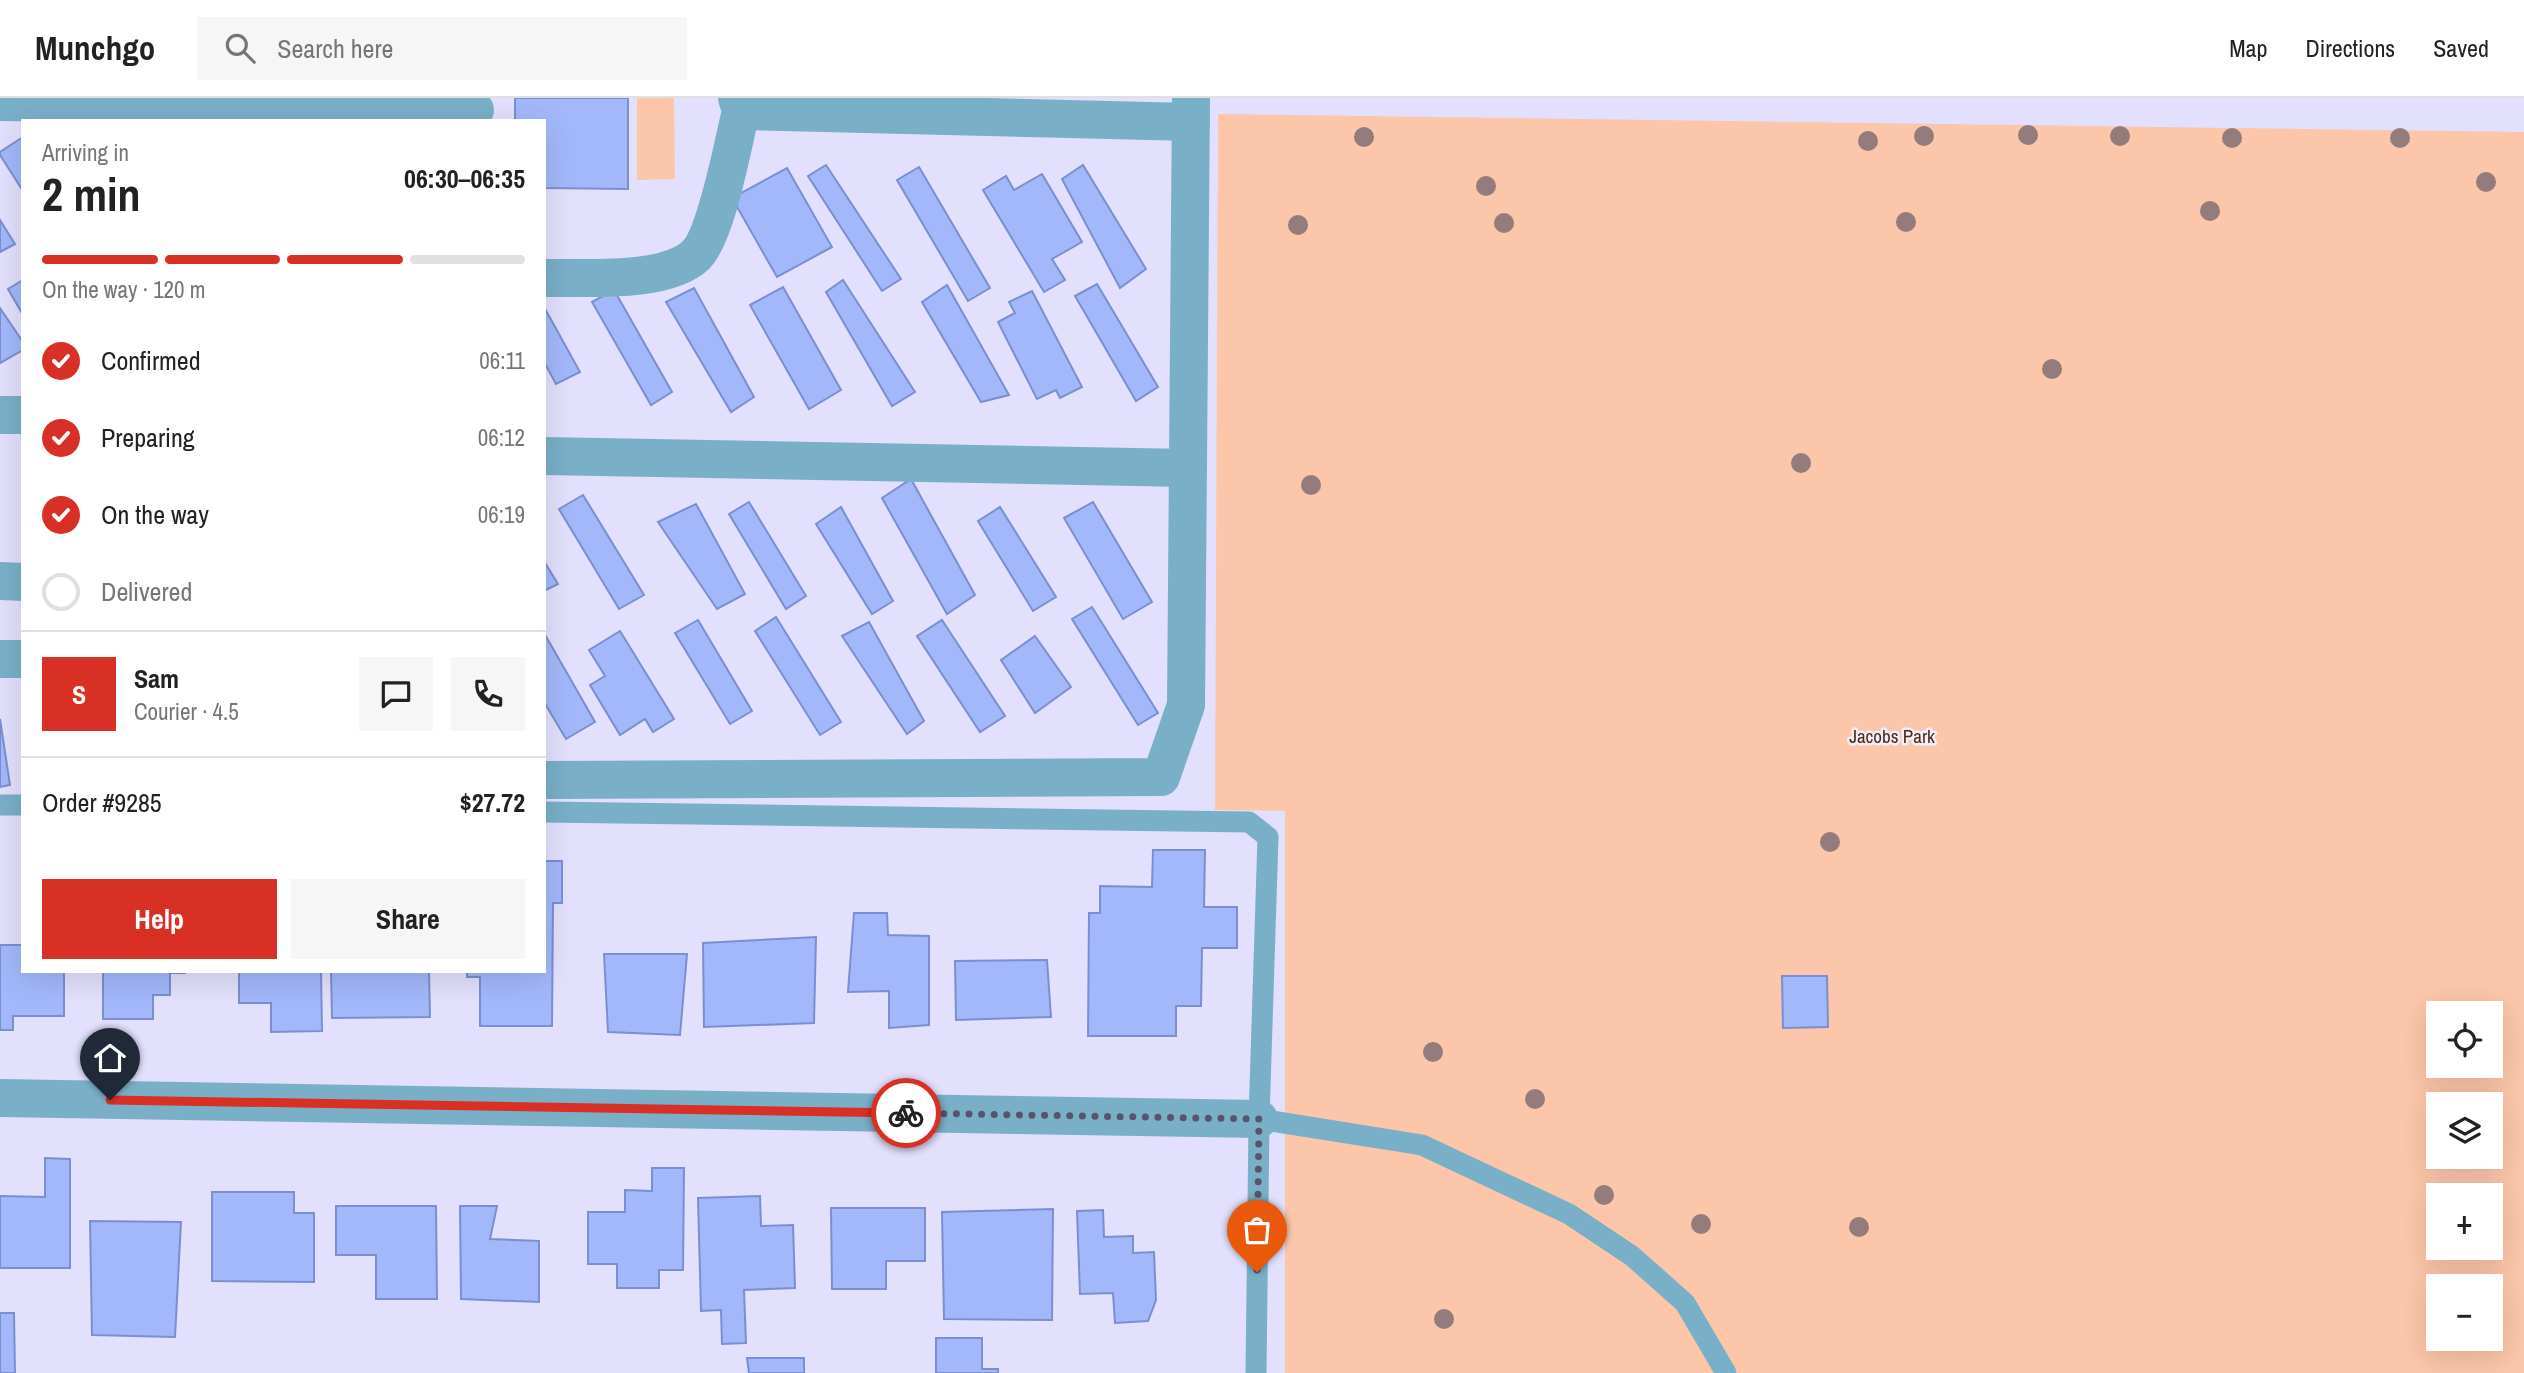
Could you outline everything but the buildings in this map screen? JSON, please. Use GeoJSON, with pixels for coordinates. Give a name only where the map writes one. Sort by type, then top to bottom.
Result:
{"type":"FeatureCollection","features":[{"type":"Feature","properties":{"kind":"street"},"geometry":{"type":"LineString","coordinates":[[0,102],[475,110]]}},
{"type":"Feature","properties":{"kind":"street"},"geometry":{"type":"LineString","coordinates":[[546,278],[628,277],[665,272],[696,255],[712,227],[739,105],[1191,110],[1186,705],[1161,777],[546,780]]}},
{"type":"Feature","properties":{"kind":"street"},"geometry":{"type":"LineString","coordinates":[[0,415],[21,415]]}},
{"type":"Feature","properties":{"kind":"street"},"geometry":{"type":"LineString","coordinates":[[546,456],[1188,468]]}},
{"type":"Feature","properties":{"kind":"street"},"geometry":{"type":"LineString","coordinates":[[0,581],[21,582]]}},
{"type":"Feature","properties":{"kind":"street"},"geometry":{"type":"LineString","coordinates":[[0,659],[21,659]]}},
{"type":"Feature","properties":{"kind":"street"},"geometry":{"type":"LineString","coordinates":[[0,1098],[1259,1119]]}},
{"type":"Feature","properties":{"kind":"lane"},"geometry":{"type":"LineString","coordinates":[[0,805],[21,805]]}},
{"type":"Feature","properties":{"kind":"lane"},"geometry":{"type":"LineString","coordinates":[[546,812],[1249,822],[1268,837],[1259,1119],[1256,1373]]}},
{"type":"Feature","properties":{"kind":"lane"},"geometry":{"type":"LineString","coordinates":[[1259,1119],[1422,1145],[1569,1214],[1632,1256],[1685,1303],[1726,1373]]}},
{"type":"Feature","properties":{"kind":"green space"},"geometry":{"type":"Polygon","coordinates":[[[637,98],[674,98],[675,179],[637,180],[637,98]]]}},
{"type":"Feature","properties":{"kind":"green space","name":"Jacobs Park"},"geometry":{"type":"Polygon","coordinates":[[[1218,114],[2524,132],[2524,1373],[1285,1373],[1285,811],[1215,810],[1218,114]]]}},
{"type":"Feature","properties":{"kind":"way so far"},"geometry":{"type":"LineString","coordinates":[[906,1113],[1259,1119],[1257,1272]]}},
{"type":"Feature","properties":{"kind":"route"},"geometry":{"type":"LineString","coordinates":[[110,1100],[906,1113]]}}]}
